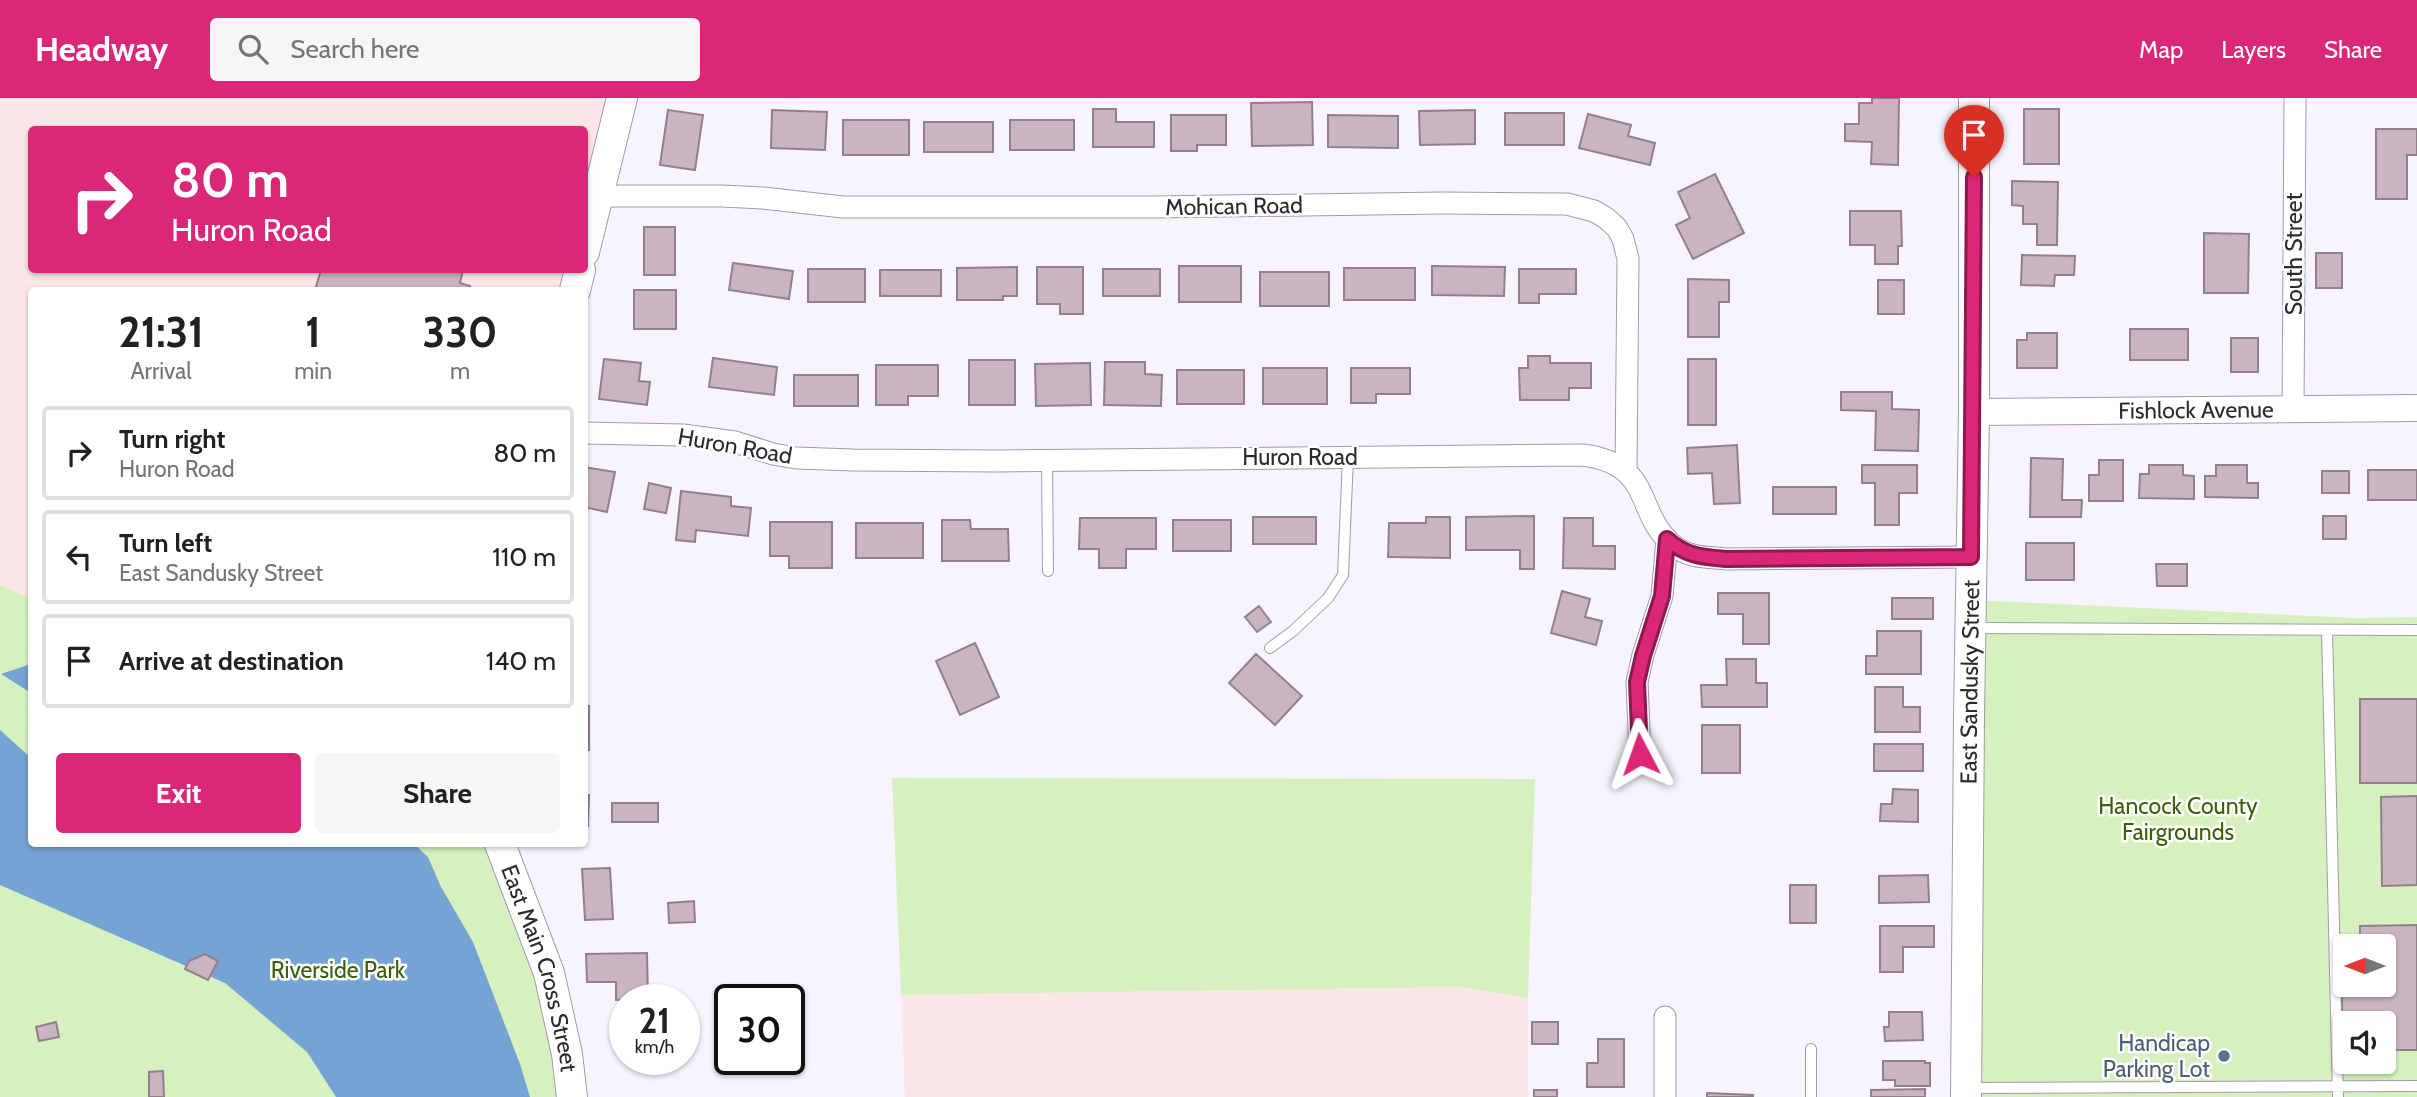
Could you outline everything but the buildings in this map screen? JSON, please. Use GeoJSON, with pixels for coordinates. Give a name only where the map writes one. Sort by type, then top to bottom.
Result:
{"type":"FeatureCollection","features":[{"type":"Feature","properties":{"kind":"main road"},"geometry":{"type":"LineString","coordinates":[[588,236],[622,98]]}},
{"type":"Feature","properties":{"kind":"main road","name":"East Sandusky Street"},"geometry":{"type":"LineString","coordinates":[[1966,1093],[1974,412],[1974,98]]}},
{"type":"Feature","properties":{"kind":"main road","name":"East Main Cross Street"},"geometry":{"type":"LineString","coordinates":[[501,847],[549,973],[564,1041],[572,1097]]}},
{"type":"Feature","properties":{"kind":"street","name":"South Street"},"geometry":{"type":"LineString","coordinates":[[2293,409],[2295,98]]}},
{"type":"Feature","properties":{"kind":"street","name":"Mohican Road"},"geometry":{"type":"LineString","coordinates":[[598,196],[763,198],[843,207],[1443,203],[1580,206],[1600,214],[1617,228],[1628,259],[1626,472]]}},
{"type":"Feature","properties":{"kind":"street","name":"Fishlock Avenue"},"geometry":{"type":"LineString","coordinates":[[1974,412],[2417,408]]}},
{"type":"Feature","properties":{"kind":"street","name":"Huron Road"},"geometry":{"type":"LineString","coordinates":[[588,433],[683,435],[735,442],[796,458],[866,461],[1583,455],[1610,461],[1626,472]]}},
{"type":"Feature","properties":{"kind":"street"},"geometry":{"type":"LineString","coordinates":[[1626,472],[1639,489],[1667,539],[1675,547],[1699,557],[1971,557]]}},
{"type":"Feature","properties":{"kind":"street"},"geometry":{"type":"LineString","coordinates":[[1640,754],[1637,682],[1662,596],[1667,539]]}},
{"type":"Feature","properties":{"kind":"street"},"geometry":{"type":"LineString","coordinates":[[1665,1017],[1665,1097]]}},
{"type":"Feature","properties":{"kind":"lane"},"geometry":{"type":"LineString","coordinates":[[1270,648],[1293,631],[1328,598],[1343,575],[1349,457]]}},
{"type":"Feature","properties":{"kind":"lane"},"geometry":{"type":"LineString","coordinates":[[1047,460],[1048,571]]}},
{"type":"Feature","properties":{"kind":"lane"},"geometry":{"type":"LineString","coordinates":[[1970,628],[2417,630]]}},
{"type":"Feature","properties":{"kind":"lane"},"geometry":{"type":"LineString","coordinates":[[2327,629],[2338,1092]]}},
{"type":"Feature","properties":{"kind":"lane"},"geometry":{"type":"LineString","coordinates":[[1811,1049],[1811,1097]]}},
{"type":"Feature","properties":{"kind":"lane"},"geometry":{"type":"LineString","coordinates":[[1966,1093],[2338,1092],[2417,1086]]}},
{"type":"Feature","properties":{"kind":"shaded area"},"geometry":{"type":"Polygon","coordinates":[[[0,98],[622,98],[588,240],[588,126],[28,126],[28,273],[579,273],[576,287],[28,287],[28,598],[0,585],[0,98]]]}},
{"type":"Feature","properties":{"kind":"shaded area"},"geometry":{"type":"Polygon","coordinates":[[[1461,987],[1528,998],[1528,1097],[905,1097],[901,995],[1461,987]]]}},
{"type":"Feature","properties":{"kind":"green space","name":"Riverside Park"},"geometry":{"type":"Polygon","coordinates":[[[0,585],[28,598],[28,847],[487,847],[536,975],[559,1097],[0,1097],[0,585]]]}},
{"type":"Feature","properties":{"kind":"green space","name":"Hancock County Fairgrounds"},"geometry":{"type":"Polygon","coordinates":[[[1971,600],[2356,618],[2417,617],[2417,1097],[1966,1097],[1971,600]]]}},
{"type":"Feature","properties":{"kind":"green space"},"geometry":{"type":"Polygon","coordinates":[[[892,778],[1535,779],[1528,998],[1461,987],[901,995],[892,778]]]}},
{"type":"Feature","properties":{"kind":"water"},"geometry":{"type":"Polygon","coordinates":[[[28,665],[28,691],[1,674],[28,665]]]}},
{"type":"Feature","properties":{"kind":"water"},"geometry":{"type":"Polygon","coordinates":[[[0,730],[28,755],[28,847],[417,847],[428,857],[441,887],[473,942],[530,1097],[336,1097],[307,1052],[225,983],[0,885],[0,730]]]}},
{"type":"Feature","properties":{"kind":"place","name":"Handicap Parking Lot"},"geometry":{"type":"Point","coordinates":[2224,1056]}},
{"type":"Feature","properties":{"kind":"route"},"geometry":{"type":"LineString","coordinates":[[1640,754],[1637,682],[1662,596],[1667,539],[1675,547],[1699,557],[1726,559],[1971,557],[1974,177]]}}]}
